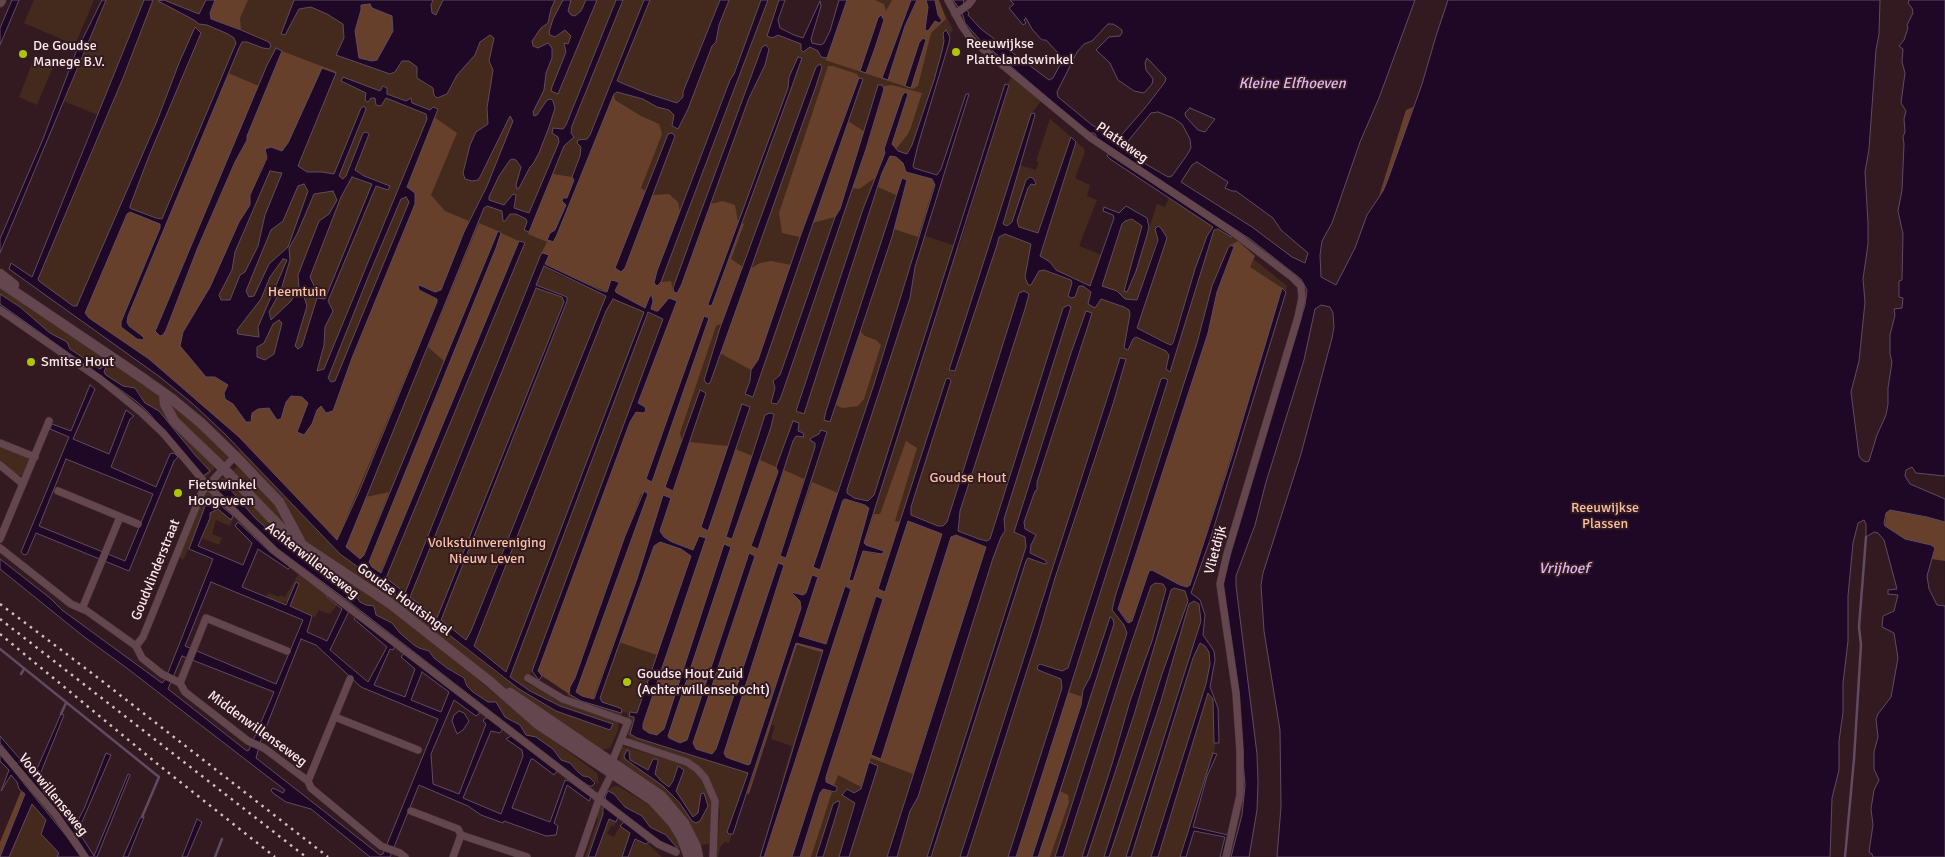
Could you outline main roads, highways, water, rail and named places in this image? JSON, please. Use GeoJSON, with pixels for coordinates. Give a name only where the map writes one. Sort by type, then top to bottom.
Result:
{"type":"FeatureCollection","features":[{"type":"Feature","properties":{"kind":"main road","name":"Goudse Houtsingel"},"geometry":{"type":"LineString","coordinates":[[0,274],[45,308],[51,316]]}},
{"type":"Feature","properties":{"kind":"main road","name":"Goudse Houtsingel"},"geometry":{"type":"LineString","coordinates":[[0,282],[141,377],[186,411],[235,456],[279,502],[301,543]]}},
{"type":"Feature","properties":{"kind":"main road","name":"Goudse Houtsingel"},"geometry":{"type":"LineString","coordinates":[[164,394],[166,404],[174,421],[290,537],[392,604],[489,681],[538,724],[652,800],[663,811],[682,838],[688,857]]}},
{"type":"Feature","properties":{"kind":"main road","name":"Goudse Houtsingel"},"geometry":{"type":"LineString","coordinates":[[489,681],[661,796],[677,812],[690,835],[698,857]]}},
{"type":"Feature","properties":{"kind":"water"},"geometry":{"type":"Polygon","coordinates":[[[12,0],[19,0],[0,45],[0,28],[12,0]]]}},
{"type":"Feature","properties":{"kind":"water"},"geometry":{"type":"Polygon","coordinates":[[[102,0],[106,0],[0,253],[0,239],[43,139],[76,52],[102,0]]]}},
{"type":"Feature","properties":{"kind":"water"},"geometry":{"type":"Polygon","coordinates":[[[144,0],[153,0],[123,78],[38,279],[73,306],[77,306],[157,121],[195,27],[201,33],[149,156],[130,206],[132,209],[162,219],[236,43],[234,38],[228,34],[207,25],[199,24],[158,1],[164,0],[199,14],[206,0],[215,0],[210,13],[211,19],[269,42],[271,46],[269,49],[247,42],[242,42],[239,48],[128,316],[127,322],[129,326],[144,338],[143,340],[137,339],[121,327],[121,322],[160,224],[130,212],[127,214],[85,313],[89,318],[149,359],[239,437],[337,540],[359,492],[437,302],[437,299],[419,290],[418,286],[435,292],[441,290],[464,232],[487,186],[513,121],[510,116],[478,180],[465,179],[463,173],[470,145],[476,132],[488,124],[487,108],[493,70],[489,61],[494,38],[490,35],[480,42],[475,55],[457,75],[447,94],[437,98],[434,95],[433,88],[417,78],[417,67],[409,61],[402,61],[395,72],[390,74],[336,55],[344,38],[343,24],[311,7],[299,9],[285,35],[281,34],[294,0],[433,0],[431,5],[432,13],[436,15],[443,0],[555,0],[548,23],[541,28],[532,41],[533,46],[538,48],[548,43],[552,48],[552,58],[546,73],[544,90],[533,112],[534,116],[537,115],[547,100],[551,99],[555,108],[549,127],[539,153],[519,188],[517,189],[516,185],[521,167],[516,160],[512,159],[499,176],[489,197],[489,200],[504,205],[513,194],[516,195],[514,208],[529,213],[559,142],[558,137],[552,133],[553,128],[563,129],[566,125],[616,0],[623,0],[572,126],[571,133],[574,137],[564,146],[529,232],[524,230],[527,222],[526,219],[516,214],[510,214],[503,221],[502,211],[487,206],[484,208],[346,547],[360,559],[364,555],[498,231],[501,233],[496,248],[369,562],[372,567],[381,573],[519,241],[523,242],[525,243],[386,578],[405,593],[541,254],[549,255],[545,264],[600,290],[607,292],[611,280],[616,281],[619,283],[615,291],[617,293],[645,308],[650,296],[652,296],[653,301],[651,309],[656,311],[669,298],[677,301],[638,403],[645,407],[646,411],[643,413],[636,412],[630,422],[538,671],[542,676],[539,680],[532,671],[663,319],[648,312],[510,677],[530,691],[560,706],[613,724],[610,730],[556,711],[519,689],[413,607],[340,554],[225,434],[193,404],[160,377],[9,269],[11,263],[32,277],[144,0]],[[370,4],[361,5],[355,31],[359,58],[372,61],[377,60],[393,31],[392,16],[372,8],[370,4]],[[544,266],[536,285],[567,297],[567,301],[441,620],[466,640],[606,296],[544,266]],[[536,288],[410,597],[437,618],[564,302],[562,297],[536,288]],[[613,299],[606,311],[474,646],[506,672],[644,312],[613,299]]]}},
{"type":"Feature","properties":{"kind":"water"},"geometry":{"type":"Polygon","coordinates":[[[563,0],[571,0],[568,11],[571,15],[575,16],[581,11],[586,0],[597,0],[558,94],[551,91],[566,52],[564,43],[568,44],[571,36],[565,30],[555,37],[550,35],[549,32],[553,19],[563,0]]]}},
{"type":"Feature","properties":{"kind":"water"},"geometry":{"type":"Polygon","coordinates":[[[644,0],[650,0],[617,81],[677,103],[683,97],[683,92],[720,0],[729,0],[719,25],[716,42],[712,46],[688,109],[678,129],[672,126],[674,115],[669,110],[657,107],[643,99],[617,92],[614,94],[556,237],[553,242],[547,240],[550,233],[555,230],[566,205],[562,201],[563,198],[567,198],[574,180],[572,177],[580,156],[581,147],[577,143],[578,140],[587,139],[590,135],[644,0]]]}},
{"type":"Feature","properties":{"kind":"water"},"geometry":{"type":"Polygon","coordinates":[[[761,0],[768,0],[661,282],[657,286],[654,283],[657,271],[761,0]]]}},
{"type":"Feature","properties":{"kind":"water"},"geometry":{"type":"Polygon","coordinates":[[[779,0],[785,0],[778,20],[780,28],[803,38],[820,1],[821,6],[811,39],[812,43],[821,45],[830,31],[839,0],[847,0],[827,58],[821,57],[818,51],[810,47],[803,52],[801,44],[778,35],[772,38],[767,36],[779,0]]]}},
{"type":"Feature","properties":{"kind":"water"},"geometry":{"type":"Polygon","coordinates":[[[911,0],[917,0],[905,26],[888,80],[882,78],[911,0]]]}},
{"type":"Feature","properties":{"kind":"water"},"geometry":{"type":"Polygon","coordinates":[[[926,0],[935,0],[938,15],[942,21],[939,23],[935,21],[928,31],[925,30],[928,7],[926,0]]]}},
{"type":"Feature","properties":{"kind":"water","name":"Vrijhoef"},"geometry":{"type":"Polygon","coordinates":[[[953,0],[964,0],[963,6],[969,13],[968,15],[981,29],[1049,80],[1053,78],[1061,63],[1059,54],[1046,40],[1042,40],[1032,29],[1026,18],[1024,20],[1026,23],[1023,25],[1009,8],[1014,4],[1010,0],[1415,0],[1379,98],[1360,142],[1332,223],[1322,241],[1320,255],[1321,277],[1336,285],[1355,248],[1367,215],[1383,191],[1388,179],[1422,84],[1448,0],[1880,0],[1879,34],[1876,50],[1869,149],[1865,172],[1868,244],[1863,279],[1865,302],[1859,361],[1851,392],[1859,456],[1866,462],[1869,461],[1877,435],[1886,415],[1892,362],[1890,335],[1895,315],[1894,309],[1902,308],[1903,298],[1899,297],[1899,281],[1902,280],[1903,234],[1898,211],[1902,190],[1903,137],[1906,111],[1901,103],[1905,73],[1902,62],[1903,49],[1899,46],[1904,40],[1908,28],[1907,25],[1913,13],[1908,3],[1909,0],[1945,0],[1945,476],[1916,473],[1912,467],[1906,470],[1905,476],[1910,484],[1945,499],[1945,522],[1890,510],[1886,513],[1884,523],[1885,526],[1905,539],[1931,545],[1935,548],[1927,576],[1929,589],[1937,605],[1945,606],[1945,857],[1873,857],[1869,852],[1873,825],[1871,809],[1874,790],[1879,780],[1874,769],[1874,752],[1878,737],[1876,719],[1891,697],[1898,658],[1894,633],[1882,627],[1883,616],[1894,611],[1898,595],[1888,594],[1888,590],[1897,589],[1884,540],[1878,533],[1874,532],[1866,537],[1866,524],[1864,520],[1858,523],[1853,543],[1848,596],[1848,641],[1843,683],[1843,712],[1839,741],[1839,770],[1832,798],[1830,857],[1277,857],[1281,807],[1280,730],[1264,631],[1261,585],[1263,573],[1301,454],[1332,338],[1334,327],[1333,313],[1330,307],[1321,305],[1315,309],[1304,360],[1266,482],[1255,525],[1236,576],[1257,754],[1258,782],[1257,810],[1249,857],[1231,857],[1242,815],[1245,786],[1239,706],[1223,584],[1234,538],[1305,305],[1307,290],[1301,279],[1250,239],[1096,138],[1094,133],[1089,133],[980,40],[965,23],[962,12],[953,0]],[[1108,24],[1092,41],[1084,44],[1077,52],[1057,92],[1058,97],[1092,125],[1117,140],[1145,108],[1166,78],[1147,58],[1145,63],[1146,70],[1153,79],[1152,84],[1144,93],[1134,91],[1118,80],[1110,63],[1096,50],[1109,37],[1120,36],[1122,30],[1113,24],[1108,24]],[[1190,108],[1185,113],[1186,117],[1198,130],[1205,132],[1215,119],[1190,108]],[[1158,112],[1151,113],[1124,146],[1134,154],[1137,151],[1140,153],[1137,159],[1168,177],[1172,176],[1191,148],[1190,139],[1182,124],[1173,118],[1158,112]],[[1197,162],[1192,165],[1181,182],[1252,227],[1292,257],[1305,263],[1308,253],[1281,230],[1273,218],[1236,191],[1225,188],[1228,182],[1197,162]]]}},
{"type":"Feature","properties":{"kind":"water"},"geometry":{"type":"Polygon","coordinates":[[[881,15],[884,20],[866,73],[860,71],[878,18],[881,15]]]}},
{"type":"Feature","properties":{"kind":"water"},"geometry":{"type":"Polygon","coordinates":[[[946,30],[950,37],[949,43],[918,145],[914,168],[937,175],[941,169],[966,94],[969,94],[915,267],[910,298],[847,490],[847,493],[854,498],[868,501],[874,495],[1005,84],[1009,85],[864,543],[884,551],[882,554],[863,551],[853,581],[849,580],[869,508],[865,505],[843,500],[820,570],[813,567],[874,384],[935,185],[932,179],[906,172],[903,163],[896,157],[890,156],[882,173],[804,414],[796,411],[863,209],[885,153],[884,149],[902,96],[905,92],[908,94],[892,144],[898,151],[907,154],[912,145],[934,80],[944,41],[943,33],[946,30]]]}},
{"type":"Feature","properties":{"kind":"water"},"geometry":{"type":"Polygon","coordinates":[[[923,38],[926,40],[911,88],[905,86],[919,43],[923,38]]]}},
{"type":"Feature","properties":{"kind":"water"},"geometry":{"type":"Polygon","coordinates":[[[766,45],[769,49],[765,65],[749,98],[681,286],[677,293],[674,292],[673,288],[762,47],[766,45]]]}},
{"type":"Feature","properties":{"kind":"water"},"geometry":{"type":"Polygon","coordinates":[[[276,48],[282,51],[247,140],[235,162],[198,247],[166,330],[160,336],[155,331],[267,65],[276,48]]]}},
{"type":"Feature","properties":{"kind":"water"},"geometry":{"type":"Polygon","coordinates":[[[798,57],[802,58],[791,89],[712,305],[709,306],[708,304],[788,88],[789,77],[798,57]]]}},
{"type":"Feature","properties":{"kind":"water"},"geometry":{"type":"Polygon","coordinates":[[[820,64],[822,67],[816,86],[710,383],[707,384],[704,380],[720,328],[816,67],[820,64]]]}},
{"type":"Feature","properties":{"kind":"water"},"geometry":{"type":"Polygon","coordinates":[[[322,68],[336,73],[298,166],[307,172],[334,174],[361,108],[364,106],[366,109],[339,176],[343,179],[346,176],[363,133],[366,132],[369,134],[355,170],[364,176],[390,186],[388,190],[376,186],[328,301],[333,311],[325,327],[324,345],[317,371],[324,369],[427,119],[426,114],[386,98],[381,106],[376,105],[375,98],[371,98],[368,102],[365,100],[366,93],[341,81],[343,77],[380,91],[383,86],[387,88],[387,94],[406,101],[411,98],[412,103],[430,110],[433,107],[438,109],[407,187],[415,193],[415,204],[352,358],[333,411],[326,413],[321,406],[304,435],[297,432],[308,403],[302,397],[291,396],[286,402],[281,419],[277,420],[269,408],[258,409],[252,413],[251,422],[246,422],[233,404],[225,399],[224,393],[228,385],[215,377],[206,377],[180,346],[183,332],[210,287],[239,222],[250,205],[250,195],[267,158],[265,149],[271,147],[282,151],[288,143],[322,68]],[[270,171],[235,252],[232,270],[219,295],[221,300],[230,300],[240,275],[245,272],[258,246],[265,215],[282,173],[270,171]],[[352,177],[341,197],[310,277],[315,288],[304,297],[307,306],[295,346],[298,349],[302,346],[317,298],[325,299],[372,184],[352,177]],[[304,184],[298,186],[283,221],[271,230],[246,291],[249,297],[254,296],[269,264],[288,247],[308,191],[304,184]],[[333,191],[314,194],[289,248],[290,260],[281,290],[269,312],[271,320],[291,301],[299,288],[298,275],[319,221],[329,214],[337,200],[333,191]],[[406,197],[401,199],[328,378],[331,382],[335,381],[409,202],[406,197]],[[283,259],[270,277],[261,299],[237,330],[238,334],[259,337],[258,327],[287,260],[283,259]],[[279,320],[273,324],[264,343],[257,347],[257,357],[265,360],[274,354],[282,323],[279,320]]]}},
{"type":"Feature","properties":{"kind":"water"},"geometry":{"type":"Polygon","coordinates":[[[859,78],[863,79],[753,397],[745,394],[750,381],[751,370],[758,360],[800,237],[859,78]]]}},
{"type":"Feature","properties":{"kind":"water"},"geometry":{"type":"Polygon","coordinates":[[[878,85],[882,85],[884,89],[866,149],[781,397],[777,404],[771,403],[775,388],[773,381],[780,375],[835,217],[840,209],[878,85]]]}},
{"type":"Feature","properties":{"kind":"water"},"geometry":{"type":"Polygon","coordinates":[[[1034,113],[1035,115],[1003,224],[1007,226],[1012,222],[1026,180],[1030,177],[1036,183],[1035,185],[1031,184],[1028,188],[1017,221],[1019,227],[1038,233],[1071,137],[1076,142],[1040,256],[1050,262],[1056,270],[1090,286],[1114,218],[1113,215],[1103,211],[1104,207],[1119,213],[1126,206],[1147,218],[1149,227],[1147,235],[1136,271],[1127,292],[1124,291],[1142,226],[1132,219],[1122,224],[1102,286],[1117,291],[1125,299],[1137,300],[1158,240],[1155,229],[1158,226],[1161,228],[1167,238],[1137,328],[1166,343],[1171,345],[1173,343],[1195,269],[1207,236],[1213,227],[1110,159],[1107,156],[1108,154],[1233,236],[1231,237],[1218,229],[1214,230],[1170,372],[1166,369],[1169,355],[1166,351],[1136,337],[1133,339],[1128,350],[1124,348],[1130,314],[1129,310],[1101,299],[1095,308],[1088,304],[1091,292],[1083,286],[1079,286],[1075,297],[1071,298],[1068,296],[1072,283],[1071,280],[1044,270],[1039,271],[1031,285],[1028,285],[1025,277],[1031,244],[1005,234],[999,237],[955,371],[949,370],[1031,114],[1034,113]]]}},
{"type":"Feature","properties":{"kind":"water"},"geometry":{"type":"Polygon","coordinates":[[[672,133],[675,136],[625,268],[621,272],[615,268],[668,134],[672,133]]]}},
{"type":"Feature","properties":{"kind":"water"},"geometry":{"type":"Polygon","coordinates":[[[902,178],[907,180],[892,237],[830,422],[824,420],[826,411],[902,178]]]}},
{"type":"Feature","properties":{"kind":"water"},"geometry":{"type":"Polygon","coordinates":[[[1231,245],[1234,247],[1217,292],[1208,333],[1118,609],[1127,622],[1132,621],[1149,571],[1152,570],[1180,585],[1187,587],[1190,585],[1232,456],[1282,288],[1286,292],[1210,540],[1191,593],[1200,600],[1205,615],[1203,635],[1214,651],[1215,660],[1210,687],[1218,708],[1219,743],[1214,743],[1213,699],[1208,693],[1158,857],[1151,857],[1206,684],[1210,664],[1209,652],[1200,643],[1193,658],[1131,857],[1126,857],[1201,621],[1199,604],[1194,601],[1189,604],[1161,701],[1109,857],[1104,857],[1162,674],[1188,601],[1185,591],[1174,588],[1171,590],[1134,715],[1087,857],[1082,857],[1130,701],[1152,641],[1166,589],[1163,584],[1155,583],[1151,586],[1130,647],[1063,857],[1055,857],[1127,633],[1124,625],[1112,610],[1115,597],[1197,343],[1212,286],[1231,245]]]}},
{"type":"Feature","properties":{"kind":"water"},"geometry":{"type":"Polygon","coordinates":[[[1024,291],[1029,294],[1025,309],[960,511],[958,531],[979,539],[987,541],[990,539],[1063,308],[1068,305],[1071,307],[1004,519],[1005,531],[993,558],[918,797],[910,811],[897,857],[887,857],[986,547],[956,535],[951,537],[881,759],[871,755],[942,534],[908,521],[885,592],[878,589],[946,379],[949,378],[951,381],[911,507],[911,515],[938,526],[943,526],[947,522],[1019,293],[1024,291]]]}},
{"type":"Feature","properties":{"kind":"water"},"geometry":{"type":"Polygon","coordinates":[[[0,294],[20,307],[50,333],[67,342],[70,349],[100,369],[104,366],[106,367],[104,372],[106,375],[123,386],[135,388],[145,403],[159,411],[210,471],[203,476],[148,412],[136,401],[0,304],[0,294]]]}},
{"type":"Feature","properties":{"kind":"water"},"geometry":{"type":"Polygon","coordinates":[[[1086,311],[1092,313],[1037,482],[1037,490],[1024,522],[1025,529],[1036,535],[1031,545],[1030,553],[1045,560],[1047,563],[1028,558],[1026,561],[931,857],[927,857],[1026,547],[1025,537],[1014,532],[1086,311]]]}},
{"type":"Feature","properties":{"kind":"water"},"geometry":{"type":"Polygon","coordinates":[[[704,316],[709,318],[652,482],[646,479],[704,316]]]}},
{"type":"Feature","properties":{"kind":"water"},"geometry":{"type":"Polygon","coordinates":[[[1120,358],[1126,359],[1113,404],[1055,578],[967,857],[960,857],[1120,358]]]}},
{"type":"Feature","properties":{"kind":"water"},"geometry":{"type":"Polygon","coordinates":[[[1161,379],[1168,380],[1016,857],[1008,857],[1062,688],[1061,679],[1038,670],[1037,667],[1040,664],[1062,671],[1068,668],[1161,379]]]}},
{"type":"Feature","properties":{"kind":"water"},"geometry":{"type":"Polygon","coordinates":[[[90,385],[95,389],[73,439],[109,454],[126,410],[134,416],[130,419],[111,467],[156,487],[170,454],[174,453],[178,457],[174,461],[129,571],[36,533],[27,554],[24,555],[21,552],[69,437],[50,429],[52,424],[71,431],[90,385]],[[66,459],[39,526],[125,561],[153,494],[66,459]]]}},
{"type":"Feature","properties":{"kind":"water"},"geometry":{"type":"Polygon","coordinates":[[[700,390],[706,393],[673,491],[665,487],[700,390]]]}},
{"type":"Feature","properties":{"kind":"water"},"geometry":{"type":"Polygon","coordinates":[[[742,404],[750,407],[708,531],[701,527],[742,404]]]}},
{"type":"Feature","properties":{"kind":"water"},"geometry":{"type":"Polygon","coordinates":[[[774,414],[771,427],[732,539],[726,537],[765,415],[774,414]]]}},
{"type":"Feature","properties":{"kind":"water"},"geometry":{"type":"Polygon","coordinates":[[[793,421],[799,423],[798,431],[803,433],[804,437],[796,436],[793,441],[758,549],[751,546],[778,472],[776,467],[793,421]]]}},
{"type":"Feature","properties":{"kind":"water"},"geometry":{"type":"Polygon","coordinates":[[[821,430],[827,432],[786,558],[780,556],[815,447],[815,443],[810,440],[819,434],[821,430]]]}},
{"type":"Feature","properties":{"kind":"water"},"geometry":{"type":"Polygon","coordinates":[[[220,482],[229,488],[255,518],[286,545],[312,561],[336,583],[353,591],[360,602],[374,606],[376,615],[392,623],[414,645],[429,651],[434,658],[464,678],[467,686],[473,692],[488,702],[496,702],[505,717],[520,725],[526,735],[536,737],[553,749],[561,760],[570,763],[583,776],[589,777],[595,783],[589,786],[573,775],[278,549],[217,490],[215,487],[220,482]]]}},
{"type":"Feature","properties":{"kind":"water"},"geometry":{"type":"Polygon","coordinates":[[[644,491],[648,494],[576,692],[582,696],[594,699],[637,579],[663,495],[671,498],[660,531],[664,537],[693,550],[699,536],[706,538],[643,724],[643,729],[649,733],[657,735],[664,729],[724,544],[731,547],[668,736],[680,743],[687,740],[749,553],[755,556],[693,743],[696,749],[712,754],[716,749],[778,563],[784,565],[724,753],[726,757],[731,759],[750,764],[801,608],[800,601],[791,592],[803,595],[806,593],[812,575],[818,577],[799,636],[826,644],[845,586],[851,589],[764,857],[760,857],[823,650],[796,643],[733,834],[727,832],[748,773],[637,738],[630,734],[634,717],[629,716],[630,712],[637,713],[691,556],[681,549],[660,542],[654,546],[600,698],[602,702],[620,708],[622,710],[621,713],[581,701],[569,694],[625,536],[644,491]]]}},
{"type":"Feature","properties":{"kind":"water"},"geometry":{"type":"Polygon","coordinates":[[[211,497],[233,516],[231,520],[218,509],[210,513],[210,518],[198,546],[243,565],[252,543],[235,526],[238,522],[270,552],[290,567],[288,569],[258,549],[242,587],[286,605],[296,582],[299,584],[290,606],[312,616],[307,632],[327,641],[342,609],[327,597],[328,593],[349,611],[330,650],[368,682],[387,647],[354,619],[356,617],[395,646],[393,650],[390,649],[374,685],[405,697],[415,669],[401,657],[405,652],[479,710],[479,714],[476,716],[454,700],[431,754],[433,784],[459,794],[486,724],[483,721],[485,718],[488,718],[501,727],[502,730],[500,733],[491,731],[463,798],[501,814],[523,756],[522,750],[506,739],[511,736],[557,771],[554,775],[531,759],[512,808],[550,822],[565,780],[591,797],[589,801],[567,785],[554,823],[558,826],[556,835],[546,836],[481,815],[468,806],[419,785],[390,857],[370,857],[311,809],[286,802],[273,793],[271,790],[273,788],[283,793],[285,790],[83,636],[0,569],[0,559],[50,598],[62,610],[162,683],[165,680],[213,559],[189,549],[207,501],[211,497]],[[211,582],[185,646],[276,684],[303,620],[211,582]],[[301,639],[261,740],[256,758],[380,855],[383,854],[438,719],[361,687],[316,645],[301,639]],[[182,656],[168,689],[247,751],[274,692],[182,656]],[[422,672],[411,700],[441,712],[449,692],[422,672]]]}},
{"type":"Feature","properties":{"kind":"water"},"geometry":{"type":"Polygon","coordinates":[[[876,596],[883,599],[826,777],[826,782],[837,787],[837,789],[835,792],[823,789],[820,793],[800,857],[792,857],[876,596]]]}},
{"type":"Feature","properties":{"kind":"water"},"geometry":{"type":"Polygon","coordinates":[[[1110,617],[1113,619],[1114,624],[1062,785],[1038,857],[1032,857],[1081,705],[1083,690],[1090,677],[1110,617]]]}},
{"type":"Feature","properties":{"kind":"water"},"geometry":{"type":"Polygon","coordinates":[[[459,711],[464,713],[469,721],[463,730],[457,734],[452,721],[454,715],[459,711]]]}},
{"type":"Feature","properties":{"kind":"water"},"geometry":{"type":"Polygon","coordinates":[[[61,714],[64,715],[37,782],[45,794],[58,803],[73,824],[76,824],[84,809],[106,753],[111,755],[78,831],[94,856],[128,774],[130,775],[97,857],[89,857],[74,834],[0,743],[0,736],[27,767],[36,771],[61,714]]]}},
{"type":"Feature","properties":{"kind":"water"},"geometry":{"type":"Polygon","coordinates":[[[627,750],[629,751],[630,760],[648,770],[653,759],[657,759],[655,774],[669,787],[678,766],[684,770],[676,791],[693,817],[698,813],[701,794],[704,793],[708,806],[700,821],[696,823],[692,821],[679,802],[663,786],[625,759],[624,756],[627,750]]]}},
{"type":"Feature","properties":{"kind":"water"},"geometry":{"type":"Polygon","coordinates":[[[1213,753],[1217,754],[1207,776],[1193,827],[1228,835],[1223,857],[1220,857],[1225,837],[1194,831],[1186,857],[1180,857],[1213,753]]]}},
{"type":"Feature","properties":{"kind":"water"},"geometry":{"type":"Polygon","coordinates":[[[0,755],[83,857],[57,857],[59,853],[41,834],[46,820],[32,804],[9,857],[0,857],[25,794],[19,789],[17,782],[11,775],[1,791],[9,770],[0,761],[0,755]]]}},
{"type":"Feature","properties":{"kind":"water"},"geometry":{"type":"Polygon","coordinates":[[[869,762],[878,766],[849,857],[839,857],[855,803],[842,795],[847,789],[854,793],[861,789],[869,762]]]}},
{"type":"Feature","properties":{"kind":"water"},"geometry":{"type":"Polygon","coordinates":[[[608,791],[614,794],[625,807],[642,816],[650,827],[666,835],[678,849],[664,844],[606,800],[605,797],[608,791]]]}},
{"type":"Feature","properties":{"kind":"water"},"geometry":{"type":"Polygon","coordinates":[[[838,801],[840,802],[823,857],[816,857],[833,804],[838,801]]]}},
{"type":"Feature","properties":{"kind":"water"},"geometry":{"type":"Polygon","coordinates":[[[605,807],[618,817],[616,822],[609,819],[595,857],[588,857],[603,814],[603,808],[605,807]]]}},
{"type":"Feature","properties":{"kind":"water"},"geometry":{"type":"Polygon","coordinates":[[[144,817],[128,857],[123,857],[140,818],[144,817]]]}},
{"type":"Feature","properties":{"kind":"water"},"geometry":{"type":"Polygon","coordinates":[[[197,819],[202,822],[187,857],[182,857],[197,819]]]}},
{"type":"Feature","properties":{"kind":"water"},"geometry":{"type":"Polygon","coordinates":[[[624,822],[649,842],[646,844],[635,839],[628,857],[622,857],[630,833],[620,826],[624,822]]]}},
{"type":"Feature","properties":{"kind":"waterway"},"geometry":{"type":"LineString","coordinates":[[1845,857],[1854,759],[1861,645],[1859,627],[1866,537]]}},
{"type":"Feature","properties":{"kind":"waterway"},"geometry":{"type":"LineString","coordinates":[[0,649],[159,777],[142,817]]}},
{"type":"Feature","properties":{"kind":"waterway"},"geometry":{"type":"LineString","coordinates":[[21,674],[24,669]]}},
{"type":"Feature","properties":{"kind":"waterway"},"geometry":{"type":"LineString","coordinates":[[61,714],[66,703]]}},
{"type":"Feature","properties":{"kind":"waterway"},"geometry":{"type":"LineString","coordinates":[[215,857],[222,839]]}},
{"type":"Feature","properties":{"kind":"railway"},"geometry":{"type":"LineString","coordinates":[[0,604],[328,857]]}},
{"type":"Feature","properties":{"kind":"railway"},"geometry":{"type":"LineString","coordinates":[[0,619],[306,857]]}},
{"type":"Feature","properties":{"kind":"railway"},"geometry":{"type":"LineString","coordinates":[[0,634],[160,766],[275,857]]}},
{"type":"Feature","properties":{"kind":"place","name":"Reeuwijkse Plattelandswinkel"},"geometry":{"type":"Point","coordinates":[956,52]}},
{"type":"Feature","properties":{"kind":"place","name":"De Goudse Manege B.V."},"geometry":{"type":"Point","coordinates":[23,54]}},
{"type":"Feature","properties":{"kind":"place","name":"Smitse Hout"},"geometry":{"type":"Point","coordinates":[31,362]}},
{"type":"Feature","properties":{"kind":"place","name":"Fietswinkel Hoogeveen"},"geometry":{"type":"Point","coordinates":[178,493]}},
{"type":"Feature","properties":{"kind":"place","name":"Goudse Hout Zuid (Achterwillensebocht)"},"geometry":{"type":"Point","coordinates":[627,682]}},
{"type":"Feature","properties":{"kind":"water label","name":"Kleine Elfhoeven"},"geometry":{"type":"Point","coordinates":[1292,84]}},
{"type":"Feature","properties":{"kind":"park label","name":"Heemtuin"},"geometry":{"type":"Point","coordinates":[297,292]}},
{"type":"Feature","properties":{"kind":"park label","name":"Goudse Hout"},"geometry":{"type":"Point","coordinates":[968,478]}},
{"type":"Feature","properties":{"kind":"park label","name":"Reeuwijkse Plassen"},"geometry":{"type":"Point","coordinates":[1605,516]}},
{"type":"Feature","properties":{"kind":"park label","name":"Volkstuinvereniging Nieuw Leven"},"geometry":{"type":"Point","coordinates":[487,552]}}]}
